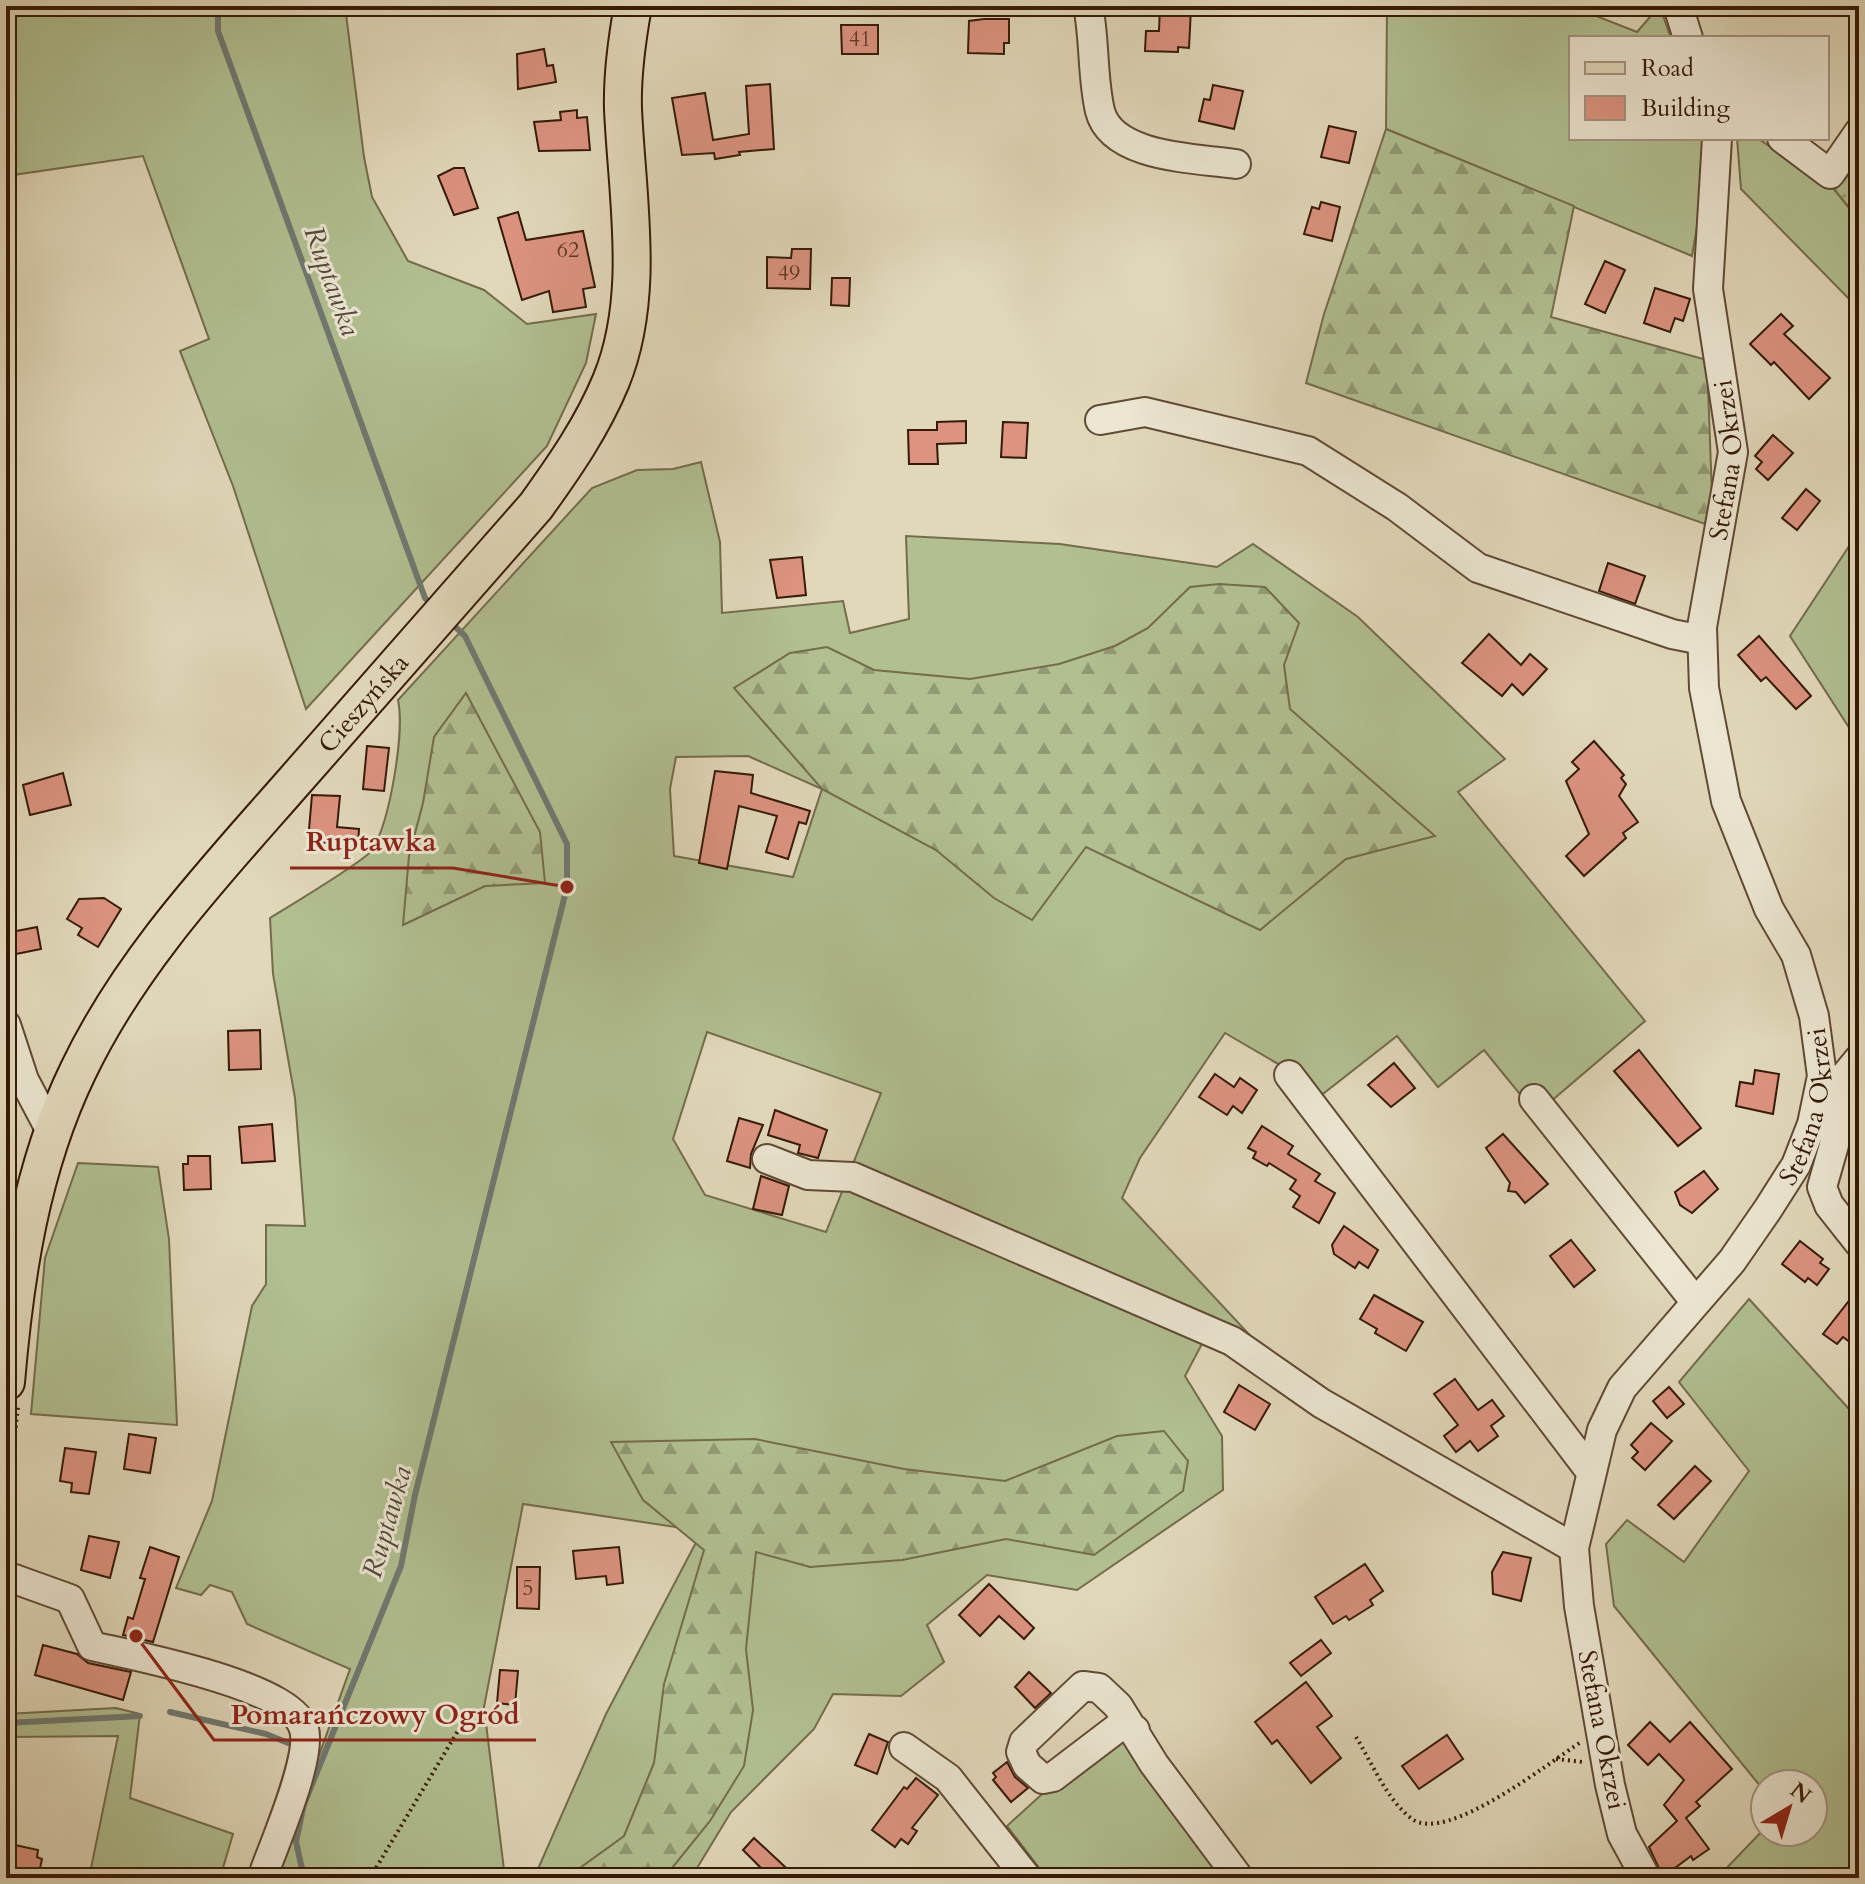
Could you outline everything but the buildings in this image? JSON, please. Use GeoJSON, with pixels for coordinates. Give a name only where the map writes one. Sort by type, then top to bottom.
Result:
{"type":"FeatureCollection","features":[{"type":"Feature","properties":{"kind":"main road","name":"Cieszyńska"},"geometry":{"type":"LineString","coordinates":[[12,1392],[13,1255],[78,1070],[113,1006],[161,937],[217,868],[536,506],[570,459],[612,379],[631,274],[630,172],[623,108],[633,6]]}},
{"type":"Feature","properties":{"kind":"street"},"geometry":{"type":"LineString","coordinates":[[1088,6],[1095,36],[1100,112],[1110,132],[1140,149],[1236,164]]}},
{"type":"Feature","properties":{"kind":"street"},"geometry":{"type":"LineString","coordinates":[[1678,6],[1687,36]]}},
{"type":"Feature","properties":{"kind":"street"},"geometry":{"type":"LineString","coordinates":[[1785,140],[1830,174],[1859,132]]}},
{"type":"Feature","properties":{"kind":"street","name":"Stefana Okrzei"},"geometry":{"type":"LineString","coordinates":[[1646,1878],[1622,1834],[1579,1606],[1574,1548],[1591,1472],[1602,1430],[1622,1388],[1694,1300],[1732,1261],[1796,1165],[1831,1079],[1796,955],[1769,909],[1726,801],[1704,688],[1702,640],[1733,452],[1708,289],[1717,140]]}},
{"type":"Feature","properties":{"kind":"street"},"geometry":{"type":"LineString","coordinates":[[1100,420],[1145,412],[1308,451],[1397,507],[1478,568],[1672,634],[1702,640]]}},
{"type":"Feature","properties":{"kind":"street"},"geometry":{"type":"LineString","coordinates":[[6,1025],[24,1080],[53,1135]]}},
{"type":"Feature","properties":{"kind":"street"},"geometry":{"type":"LineString","coordinates":[[1859,1059],[1831,1079],[1834,1145],[1822,1187],[1829,1205],[1859,1243]]}},
{"type":"Feature","properties":{"kind":"street"},"geometry":{"type":"LineString","coordinates":[[1289,1075],[1591,1472]]}},
{"type":"Feature","properties":{"kind":"street"},"geometry":{"type":"LineString","coordinates":[[1534,1099],[1694,1300]]}},
{"type":"Feature","properties":{"kind":"street"},"geometry":{"type":"LineString","coordinates":[[767,1159],[808,1175],[853,1177],[866,1182],[1232,1341],[1321,1403],[1574,1548]]}},
{"type":"Feature","properties":{"kind":"street"},"geometry":{"type":"LineString","coordinates":[[6,1576],[70,1599],[92,1646],[219,1675],[295,1712],[305,1730],[302,1764],[265,1870]]}},
{"type":"Feature","properties":{"kind":"street"},"geometry":{"type":"LineString","coordinates":[[1135,1730],[1154,1764],[1239,1878]]}},
{"type":"Feature","properties":{"kind":"street"},"geometry":{"type":"LineString","coordinates":[[904,1747],[948,1778],[1027,1878]]}},
{"type":"Feature","properties":{"kind":"path"},"geometry":{"type":"LineString","coordinates":[[6,1511],[12,1392]]}},
{"type":"Feature","properties":{"kind":"path"},"geometry":{"type":"LineString","coordinates":[[370,1878],[471,1709]]}},
{"type":"Feature","properties":{"kind":"path"},"geometry":{"type":"LineString","coordinates":[[1356,1737],[1397,1803],[1414,1820],[1432,1826],[1462,1818],[1600,1730]]}},
{"type":"Feature","properties":{"kind":"green space"},"geometry":{"type":"Polygon","coordinates":[[[6,6],[345,6],[372,197],[408,261],[484,290],[527,324],[596,314],[586,363],[547,446],[306,709],[233,486],[180,351],[209,339],[143,156],[6,176],[6,6]]]}},
{"type":"Feature","properties":{"kind":"green space"},"geometry":{"type":"Polygon","coordinates":[[[1387,6],[1571,6],[1637,32],[1657,9],[1662,13],[1670,36],[1569,36],[1569,140],[1707,140],[1710,150],[1692,256],[1386,129],[1387,6]]]}},
{"type":"Feature","properties":{"kind":"green space"},"geometry":{"type":"Polygon","coordinates":[[[1386,129],[1574,206],[1551,317],[1707,360],[1712,495],[1705,524],[1306,383],[1324,314],[1386,129]]]}},
{"type":"Feature","properties":{"kind":"green space"},"geometry":{"type":"Polygon","coordinates":[[[1737,140],[1760,140],[1834,189],[1859,220],[1859,309],[1741,189],[1737,140]]]}},
{"type":"Feature","properties":{"kind":"green space"},"geometry":{"type":"Polygon","coordinates":[[[1859,165],[1859,220],[1834,189],[1859,165]]]}},
{"type":"Feature","properties":{"kind":"green space"},"geometry":{"type":"Polygon","coordinates":[[[701,462],[720,542],[722,613],[843,601],[850,633],[909,619],[906,536],[1060,544],[1217,567],[1253,544],[1358,617],[1505,759],[1458,792],[1645,1021],[1536,1114],[1484,1050],[1438,1087],[1397,1036],[1319,1097],[1309,1082],[1225,1033],[1140,1158],[1122,1198],[1285,1373],[1204,1340],[1185,1376],[1222,1436],[1223,1490],[1077,1590],[987,1575],[927,1625],[944,1662],[901,1696],[833,1694],[814,1729],[731,1812],[691,1878],[534,1878],[606,1714],[702,1531],[523,1504],[484,1707],[505,1878],[275,1878],[350,1669],[247,1624],[232,1592],[210,1585],[201,1595],[176,1588],[212,1501],[252,1306],[266,1284],[266,1225],[305,1226],[295,1098],[273,974],[270,918],[341,874],[372,850],[385,819],[398,754],[398,700],[592,488],[637,470],[673,469],[701,462]],[[748,756],[676,757],[670,789],[674,856],[793,877],[822,789],[748,756]],[[707,1032],[673,1139],[705,1195],[826,1232],[881,1093],[707,1032]]]}},
{"type":"Feature","properties":{"kind":"green space"},"geometry":{"type":"Polygon","coordinates":[[[1857,534],[1859,536],[1859,743],[1790,636],[1857,534]]]}},
{"type":"Feature","properties":{"kind":"green space"},"geometry":{"type":"Polygon","coordinates":[[[1219,584],[1265,587],[1299,623],[1284,665],[1290,709],[1435,836],[1346,859],[1260,930],[1086,847],[1032,920],[994,898],[936,850],[822,789],[734,688],[790,653],[827,647],[874,670],[970,679],[1059,664],[1115,646],[1148,628],[1190,587],[1219,584]]]}},
{"type":"Feature","properties":{"kind":"green space"},"geometry":{"type":"Polygon","coordinates":[[[466,693],[540,832],[545,883],[485,886],[403,925],[409,856],[423,803],[434,737],[466,693]]]}},
{"type":"Feature","properties":{"kind":"green space"},"geometry":{"type":"Polygon","coordinates":[[[78,1163],[158,1167],[169,1239],[177,1425],[31,1414],[45,1258],[78,1163]]]}},
{"type":"Feature","properties":{"kind":"green space"},"geometry":{"type":"Polygon","coordinates":[[[1749,1299],[1859,1420],[1859,1878],[1717,1878],[1749,1845],[1749,1848],[1829,1848],[1829,1768],[1749,1768],[1749,1772],[1614,1606],[1606,1544],[1627,1520],[1684,1562],[1749,1471],[1679,1382],[1749,1299]]]}},
{"type":"Feature","properties":{"kind":"green space"},"geometry":{"type":"Polygon","coordinates":[[[1164,1431],[1188,1461],[1183,1491],[1094,1555],[1006,1539],[902,1560],[810,1567],[756,1552],[746,1649],[753,1710],[744,1766],[710,1821],[664,1878],[566,1878],[624,1836],[654,1763],[664,1684],[704,1550],[643,1500],[611,1442],[755,1439],[904,1469],[1005,1481],[1117,1436],[1164,1431]]]}},
{"type":"Feature","properties":{"kind":"green space"},"geometry":{"type":"Polygon","coordinates":[[[116,1708],[140,1714],[130,1798],[233,1834],[220,1878],[89,1878],[118,1736],[6,1737],[6,1714],[116,1708]]]}},
{"type":"Feature","properties":{"kind":"green space"},"geometry":{"type":"Polygon","coordinates":[[[1109,1733],[1137,1744],[1234,1878],[1047,1878],[1007,1826],[1109,1733]]]}},
{"type":"Feature","properties":{"kind":"waterway","name":"Ruptawka"},"geometry":{"type":"LineString","coordinates":[[218,6],[218,31],[425,598],[432,605]]}},
{"type":"Feature","properties":{"kind":"waterway","name":"Ruptawka"},"geometry":{"type":"LineString","coordinates":[[304,1878],[296,1842],[304,1804],[401,1566],[415,1495],[567,887],[567,844],[465,636],[449,621]]}},
{"type":"Feature","properties":{"kind":"waterway"},"geometry":{"type":"LineString","coordinates":[[170,1712],[266,1734],[293,1745]]}},
{"type":"Feature","properties":{"kind":"waterway"},"geometry":{"type":"LineString","coordinates":[[6,1723],[140,1716]]}},
{"type":"Feature","properties":{"kind":"place","name":"Ruptawka"},"geometry":{"type":"Point","coordinates":[567,887]}},
{"type":"Feature","properties":{"kind":"place","name":"Pomarańczowy Ogród"},"geometry":{"type":"Point","coordinates":[136,1636]}}]}
